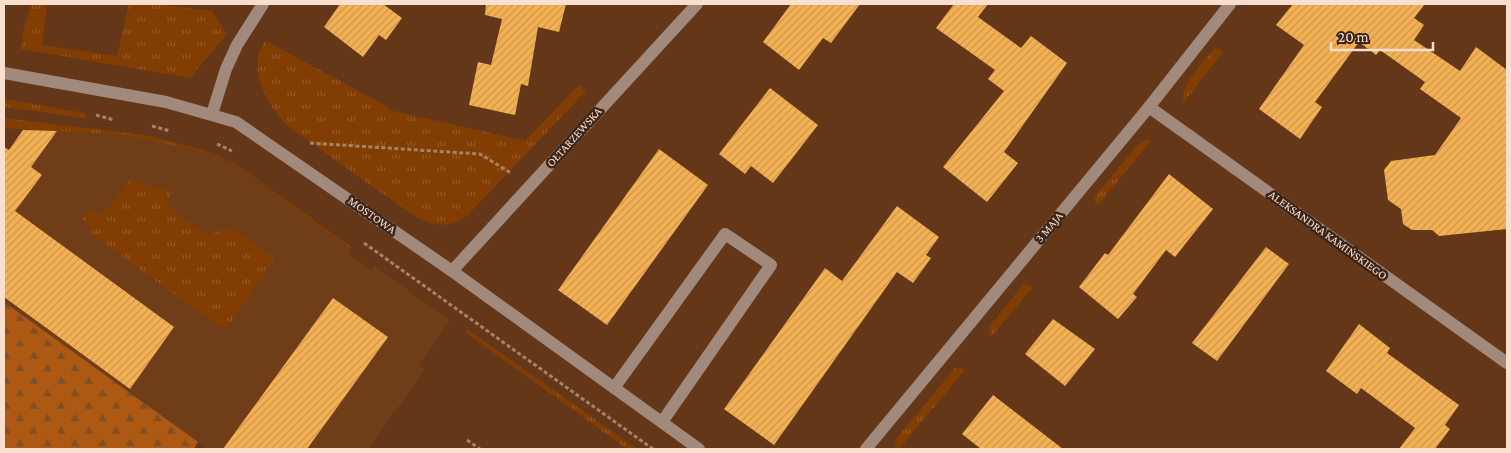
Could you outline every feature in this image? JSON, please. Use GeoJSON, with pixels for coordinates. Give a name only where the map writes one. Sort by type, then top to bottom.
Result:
{"type":"FeatureCollection","features":[{"type":"Feature","properties":{"kind":"street"},"geometry":{"type":"LineString","coordinates":[[212,114],[226,69],[237,45],[263,4]]}},
{"type":"Feature","properties":{"kind":"street","name":"OŁTARZEWSKA"},"geometry":{"type":"LineString","coordinates":[[452,271],[697,4]]}},
{"type":"Feature","properties":{"kind":"street","name":"3 MAJA"},"geometry":{"type":"LineString","coordinates":[[866,449],[1149,107],[1230,4]]}},
{"type":"Feature","properties":{"kind":"street","name":"MOSTOWA"},"geometry":{"type":"LineString","coordinates":[[4,73],[166,102],[236,122],[452,271],[699,449]]}},
{"type":"Feature","properties":{"kind":"street","name":"ALEKSANDRA KAMIŃSKIEGO"},"geometry":{"type":"LineString","coordinates":[[1149,107],[1507,363]]}},
{"type":"Feature","properties":{"kind":"street"},"geometry":{"type":"LineString","coordinates":[[614,388],[725,234],[771,265],[662,422]]}},
{"type":"Feature","properties":{"kind":"path"},"geometry":{"type":"LineString","coordinates":[[99,117],[116,120]]}},
{"type":"Feature","properties":{"kind":"path"},"geometry":{"type":"LineString","coordinates":[[150,126],[179,133]]}},
{"type":"Feature","properties":{"kind":"path"},"geometry":{"type":"LineString","coordinates":[[213,143],[239,155]]}},
{"type":"Feature","properties":{"kind":"path"},"geometry":{"type":"LineString","coordinates":[[305,143],[480,154],[530,186]]}},
{"type":"Feature","properties":{"kind":"path"},"geometry":{"type":"LineString","coordinates":[[361,240],[654,449]]}},
{"type":"Feature","properties":{"kind":"path"},"geometry":{"type":"LineString","coordinates":[[467,440],[480,449]]}},
{"type":"Feature","properties":{"kind":"shaded area"},"geometry":{"type":"Polygon","coordinates":[[[23,129],[125,135],[217,155],[350,249],[348,253],[371,270],[375,266],[450,321],[419,365],[425,370],[368,449],[207,449],[4,302],[4,156],[23,129]]]}},
{"type":"Feature","properties":{"kind":"green space"},"geometry":{"type":"Polygon","coordinates":[[[31,4],[47,4],[42,45],[117,56],[129,4],[159,4],[212,11],[227,34],[190,78],[21,49],[23,32],[31,4]]]}},
{"type":"Feature","properties":{"kind":"green space"},"geometry":{"type":"Polygon","coordinates":[[[266,41],[390,108],[389,110],[525,141],[579,85],[586,91],[467,216],[454,223],[442,225],[429,223],[416,217],[283,122],[274,110],[260,81],[258,60],[260,50],[266,41]]]}},
{"type":"Feature","properties":{"kind":"green space"},"geometry":{"type":"Polygon","coordinates":[[[1215,48],[1223,52],[1184,102],[1183,96],[1189,81],[1215,48]]]}},
{"type":"Feature","properties":{"kind":"green space"},"geometry":{"type":"Polygon","coordinates":[[[4,99],[85,113],[86,116],[85,118],[4,107],[4,99]]]}},
{"type":"Feature","properties":{"kind":"green space"},"geometry":{"type":"Polygon","coordinates":[[[4,118],[145,135],[217,155],[125,135],[4,128],[4,118]]]}},
{"type":"Feature","properties":{"kind":"green space"},"geometry":{"type":"Polygon","coordinates":[[[1146,140],[1151,141],[1098,205],[1095,203],[1095,197],[1136,146],[1146,140]]]}},
{"type":"Feature","properties":{"kind":"green space"},"geometry":{"type":"Polygon","coordinates":[[[226,159],[351,247],[350,249],[226,159]]]}},
{"type":"Feature","properties":{"kind":"green space"},"geometry":{"type":"Polygon","coordinates":[[[130,180],[171,192],[167,206],[207,235],[231,228],[275,259],[231,322],[221,327],[218,326],[89,232],[92,227],[82,219],[89,209],[101,215],[130,180]]]}},
{"type":"Feature","properties":{"kind":"green space"},"geometry":{"type":"Polygon","coordinates":[[[1024,284],[1033,287],[992,336],[989,334],[989,327],[1024,284]]]}},
{"type":"Feature","properties":{"kind":"green space"},"geometry":{"type":"Polygon","coordinates":[[[4,302],[198,442],[194,449],[4,449],[4,302]]]}},
{"type":"Feature","properties":{"kind":"green space"},"geometry":{"type":"Polygon","coordinates":[[[467,329],[637,449],[627,449],[465,332],[467,329]]]}},
{"type":"Feature","properties":{"kind":"green space"},"geometry":{"type":"Polygon","coordinates":[[[955,368],[965,370],[899,449],[895,446],[896,439],[955,368]]]}},
{"type":"Feature","properties":{"kind":"building"},"geometry":{"type":"Polygon","coordinates":[[[340,4],[383,4],[402,18],[386,40],[379,35],[363,57],[324,27],[340,4]]]}},
{"type":"Feature","properties":{"kind":"building"},"geometry":{"type":"Polygon","coordinates":[[[486,4],[566,4],[559,32],[538,27],[528,86],[521,84],[515,115],[469,105],[478,62],[491,65],[502,19],[485,15],[486,4]]]}},
{"type":"Feature","properties":{"kind":"building"},"geometry":{"type":"Polygon","coordinates":[[[791,4],[860,4],[831,43],[823,38],[799,70],[763,42],[791,4]]]}},
{"type":"Feature","properties":{"kind":"building"},"geometry":{"type":"Polygon","coordinates":[[[954,4],[988,4],[978,17],[1021,48],[1031,36],[1067,63],[1004,152],[1018,163],[987,202],[943,167],[1004,91],[988,79],[995,70],[936,28],[954,4]]]}},
{"type":"Feature","properties":{"kind":"building"},"geometry":{"type":"Polygon","coordinates":[[[1293,4],[1425,4],[1414,18],[1424,25],[1414,40],[1460,71],[1476,47],[1507,70],[1507,229],[1439,236],[1432,230],[1412,230],[1403,224],[1401,209],[1388,200],[1384,170],[1391,161],[1435,155],[1461,118],[1420,89],[1425,82],[1380,50],[1376,55],[1359,42],[1315,102],[1322,107],[1300,139],[1259,109],[1304,45],[1276,25],[1293,4]]]}},
{"type":"Feature","properties":{"kind":"building"},"geometry":{"type":"Polygon","coordinates":[[[770,88],[818,125],[773,183],[751,166],[745,174],[719,154],[770,88]]]}},
{"type":"Feature","properties":{"kind":"building"},"geometry":{"type":"Polygon","coordinates":[[[23,130],[57,131],[31,167],[42,175],[15,211],[174,327],[130,389],[4,297],[4,147],[9,150],[23,130]]]}},
{"type":"Feature","properties":{"kind":"building"},"geometry":{"type":"Polygon","coordinates":[[[659,149],[708,185],[607,325],[558,290],[659,149]]]}},
{"type":"Feature","properties":{"kind":"building"},"geometry":{"type":"Polygon","coordinates":[[[1169,174],[1213,209],[1175,257],[1166,250],[1133,294],[1137,297],[1118,319],[1079,287],[1105,253],[1108,255],[1169,174]]]}},
{"type":"Feature","properties":{"kind":"building"},"geometry":{"type":"Polygon","coordinates":[[[897,206],[939,237],[926,255],[931,258],[913,283],[897,272],[774,445],[724,409],[825,268],[842,281],[897,206]]]}},
{"type":"Feature","properties":{"kind":"building"},"geometry":{"type":"Polygon","coordinates":[[[1266,247],[1289,264],[1217,361],[1192,343],[1266,247]]]}},
{"type":"Feature","properties":{"kind":"building"},"geometry":{"type":"Polygon","coordinates":[[[333,298],[388,337],[307,449],[223,449],[333,298]]]}},
{"type":"Feature","properties":{"kind":"building"},"geometry":{"type":"Polygon","coordinates":[[[1053,319],[1095,349],[1065,386],[1025,354],[1053,319]]]}},
{"type":"Feature","properties":{"kind":"building"},"geometry":{"type":"Polygon","coordinates":[[[1359,324],[1390,348],[1387,353],[1459,405],[1445,425],[1450,429],[1435,449],[1399,449],[1415,428],[1361,388],[1357,394],[1326,371],[1359,324]]]}},
{"type":"Feature","properties":{"kind":"building"},"geometry":{"type":"Polygon","coordinates":[[[993,395],[1063,449],[981,449],[962,434],[993,395]]]}}]}
